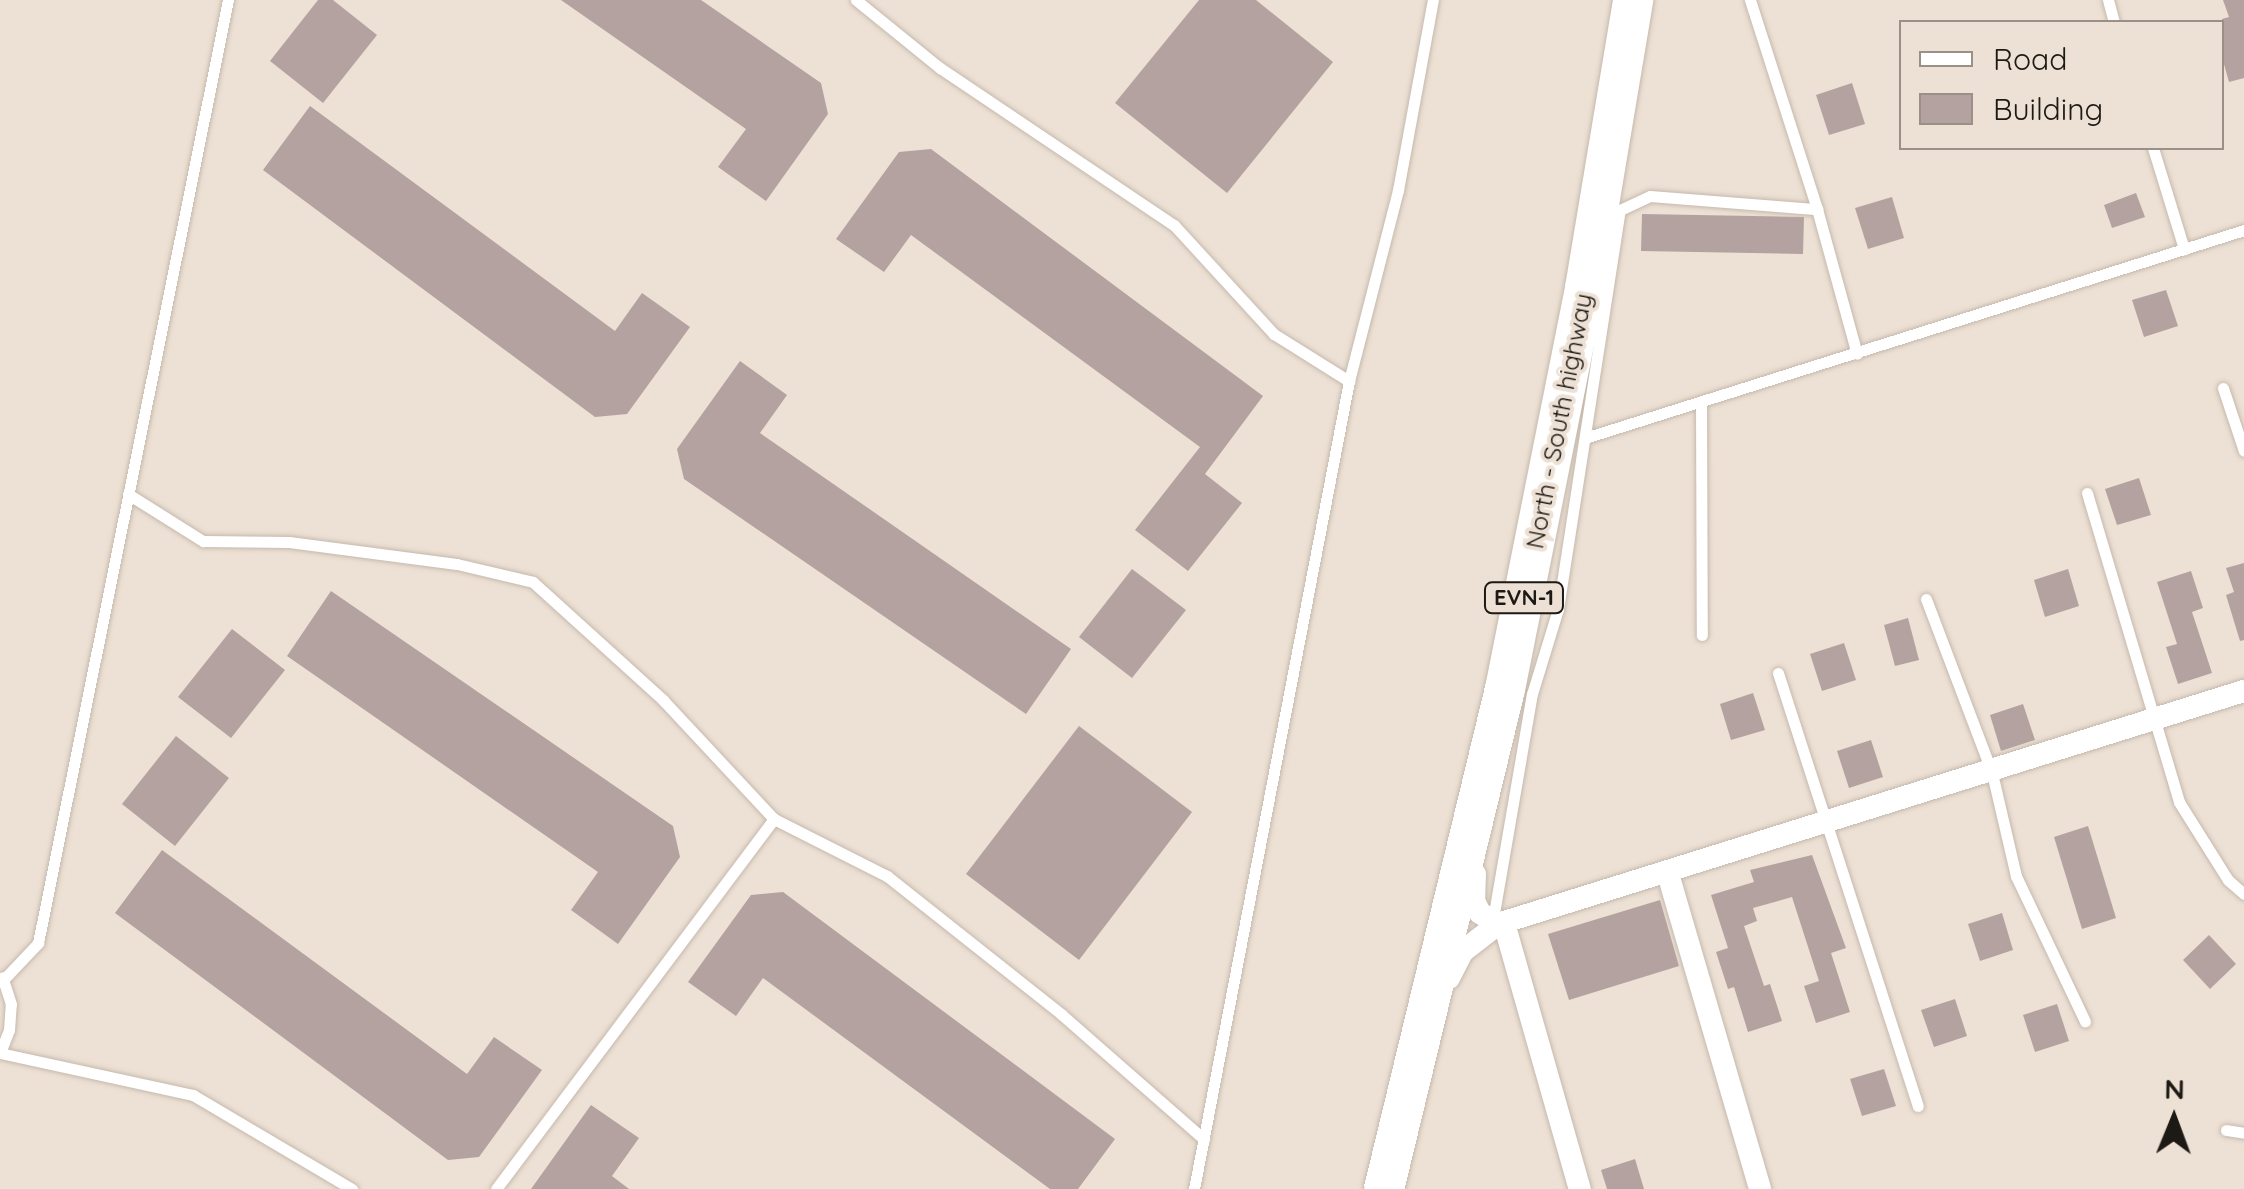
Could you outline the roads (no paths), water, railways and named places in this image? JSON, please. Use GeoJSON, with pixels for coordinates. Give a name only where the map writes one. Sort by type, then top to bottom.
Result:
{"type":"FeatureCollection","features":[{"type":"Feature","properties":{"kind":"highway","name":"North - South highway"},"geometry":{"type":"LineString","coordinates":[[1384,1189],[1475,821],[1561,415],[1627,2]]}},
{"type":"Feature","properties":{"kind":"highway","name":"North - South highway"},"geometry":{"type":"LineString","coordinates":[[1360,1189],[1442,852],[1522,487],[1570,235],[1627,2]]}},
{"type":"Feature","properties":{"kind":"street"},"geometry":{"type":"LineString","coordinates":[[1424,1028],[1462,952],[1498,922],[1668,874],[2244,691]]}},
{"type":"Feature","properties":{"kind":"street"},"geometry":{"type":"LineString","coordinates":[[1475,821],[1474,901],[1480,913],[1498,922],[1580,1189]]}},
{"type":"Feature","properties":{"kind":"street"},"geometry":{"type":"LineString","coordinates":[[1668,874],[1760,1189]]}},
{"type":"Feature","properties":{"kind":"lane"},"geometry":{"type":"LineString","coordinates":[[228,0],[38,944],[2,976],[11,1004],[9,1030],[0,1053],[193,1095],[352,1189]]}},
{"type":"Feature","properties":{"kind":"lane"},"geometry":{"type":"LineString","coordinates":[[856,0],[940,68],[1174,226],[1274,334],[1349,380]]}},
{"type":"Feature","properties":{"kind":"lane"},"geometry":{"type":"LineString","coordinates":[[1194,1189],[1349,380],[1398,190],[1433,0]]}},
{"type":"Feature","properties":{"kind":"lane"},"geometry":{"type":"LineString","coordinates":[[1750,0],[1817,208],[1857,354]]}},
{"type":"Feature","properties":{"kind":"lane"},"geometry":{"type":"LineString","coordinates":[[2154,150],[2184,249]]}},
{"type":"Feature","properties":{"kind":"lane"},"geometry":{"type":"LineString","coordinates":[[1498,922],[1532,694],[1558,610],[1588,437],[1620,210],[1650,196],[1817,208]]}},
{"type":"Feature","properties":{"kind":"lane"},"geometry":{"type":"LineString","coordinates":[[1588,437],[2244,230]]}},
{"type":"Feature","properties":{"kind":"lane"},"geometry":{"type":"LineString","coordinates":[[2224,388],[2244,451]]}},
{"type":"Feature","properties":{"kind":"lane"},"geometry":{"type":"LineString","coordinates":[[1701,402],[1702,634]]}},
{"type":"Feature","properties":{"kind":"lane"},"geometry":{"type":"LineString","coordinates":[[2086,493],[2180,802],[2228,880],[2244,894]]}},
{"type":"Feature","properties":{"kind":"lane"},"geometry":{"type":"LineString","coordinates":[[128,494],[203,542],[289,542],[456,564],[533,582],[663,700],[774,819],[887,876],[1060,1014],[1204,1139]]}},
{"type":"Feature","properties":{"kind":"lane"},"geometry":{"type":"LineString","coordinates":[[1926,599],[1992,773],[2016,876],[2085,1020]]}},
{"type":"Feature","properties":{"kind":"lane"},"geometry":{"type":"LineString","coordinates":[[1778,673],[1918,1106]]}},
{"type":"Feature","properties":{"kind":"lane"},"geometry":{"type":"LineString","coordinates":[[496,1189],[774,819]]}},
{"type":"Feature","properties":{"kind":"lane"},"geometry":{"type":"LineString","coordinates":[[2226,1130],[2244,1133]]}}]}
